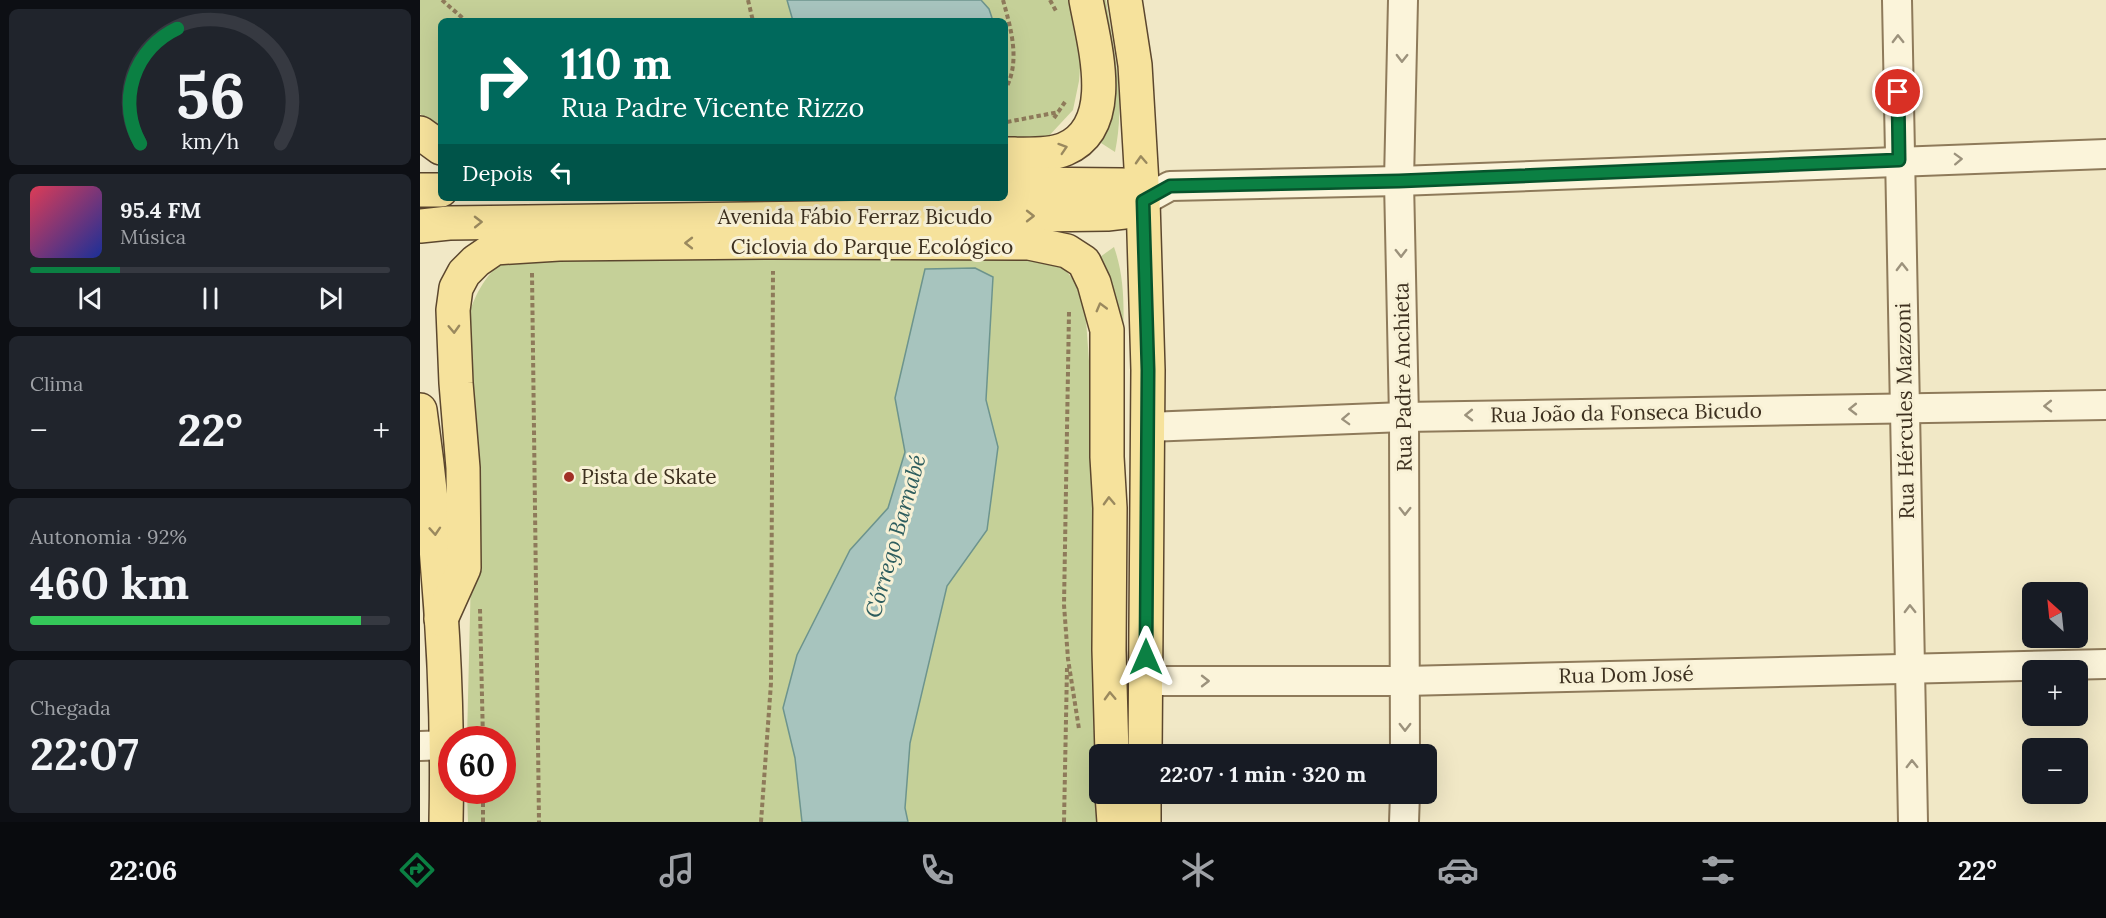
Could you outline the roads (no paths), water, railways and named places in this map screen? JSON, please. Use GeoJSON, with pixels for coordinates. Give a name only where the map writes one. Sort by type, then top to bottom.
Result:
{"type":"FeatureCollection","features":[{"type":"Feature","properties":{"kind":"main road"},"geometry":{"type":"LineString","coordinates":[[1008,154],[1035,154],[1064,150],[1085,136],[1095,116],[1099,93],[1097,57],[1086,0]]}},
{"type":"Feature","properties":{"kind":"main road"},"geometry":{"type":"LineString","coordinates":[[1125,0],[1135,65],[1143,201],[1148,370],[1145,744]]}},
{"type":"Feature","properties":{"kind":"main road"},"geometry":{"type":"LineString","coordinates":[[420,133],[438,146]]}},
{"type":"Feature","properties":{"kind":"main road","name":"Avenida Fábio Ferraz Bicudo"},"geometry":{"type":"LineString","coordinates":[[420,226],[449,223],[720,218],[1107,214],[1124,213],[1143,201],[1123,185],[1008,184]]}},
{"type":"Feature","properties":{"kind":"main road"},"geometry":{"type":"LineString","coordinates":[[420,190],[438,190]]}},
{"type":"Feature","properties":{"kind":"main road"},"geometry":{"type":"LineString","coordinates":[[441,619],[464,568],[463,468],[453,310],[456,288],[464,273],[476,261],[495,248],[560,244],[1029,243],[1067,251],[1084,262],[1088,267],[1107,330],[1112,744]]}},
{"type":"Feature","properties":{"kind":"main road"},"geometry":{"type":"LineString","coordinates":[[1107,351],[1126,408],[1147,427]]}},
{"type":"Feature","properties":{"kind":"main road"},"geometry":{"type":"LineString","coordinates":[[420,410],[426,495],[441,619],[434,746],[446,822]]}},
{"type":"Feature","properties":{"kind":"main road"},"geometry":{"type":"LineString","coordinates":[[1113,804],[1114,822]]}},
{"type":"Feature","properties":{"kind":"main road"},"geometry":{"type":"LineString","coordinates":[[1144,804],[1144,822]]}},
{"type":"Feature","properties":{"kind":"street","name":"Rua Padre Anchieta"},"geometry":{"type":"LineString","coordinates":[[1403,0],[1399,181],[1404,417],[1405,744]]}},
{"type":"Feature","properties":{"kind":"street","name":"Rua Hércules Mazzoni"},"geometry":{"type":"LineString","coordinates":[[1897,0],[1913,822]]}},
{"type":"Feature","properties":{"kind":"street"},"geometry":{"type":"LineString","coordinates":[[1143,201],[1170,186],[1399,181],[1899,160],[2106,154]]}},
{"type":"Feature","properties":{"kind":"street","name":"Rua João da Fonseca Bicudo"},"geometry":{"type":"LineString","coordinates":[[1147,427],[1404,417],[2106,405]]}},
{"type":"Feature","properties":{"kind":"street","name":"Rua Dom José"},"geometry":{"type":"LineString","coordinates":[[1146,681],[1405,681],[2106,664]]}},
{"type":"Feature","properties":{"kind":"street"},"geometry":{"type":"LineString","coordinates":[[1404,822],[1405,804]]}},
{"type":"Feature","properties":{"kind":"water"},"geometry":{"type":"Polygon","coordinates":[[[787,0],[981,0],[989,9],[992,18],[792,18],[787,0]]]}},
{"type":"Feature","properties":{"kind":"water","name":"Córrego Barnabé"},"geometry":{"type":"Polygon","coordinates":[[[975,268],[993,277],[986,400],[998,447],[987,530],[947,586],[910,743],[905,808],[908,822],[802,822],[795,758],[783,708],[797,655],[850,550],[888,508],[905,452],[895,398],[925,269],[975,268]]]}},
{"type":"Feature","properties":{"kind":"place","name":"Pista de Skate"},"geometry":{"type":"Point","coordinates":[569,477]}}]}
